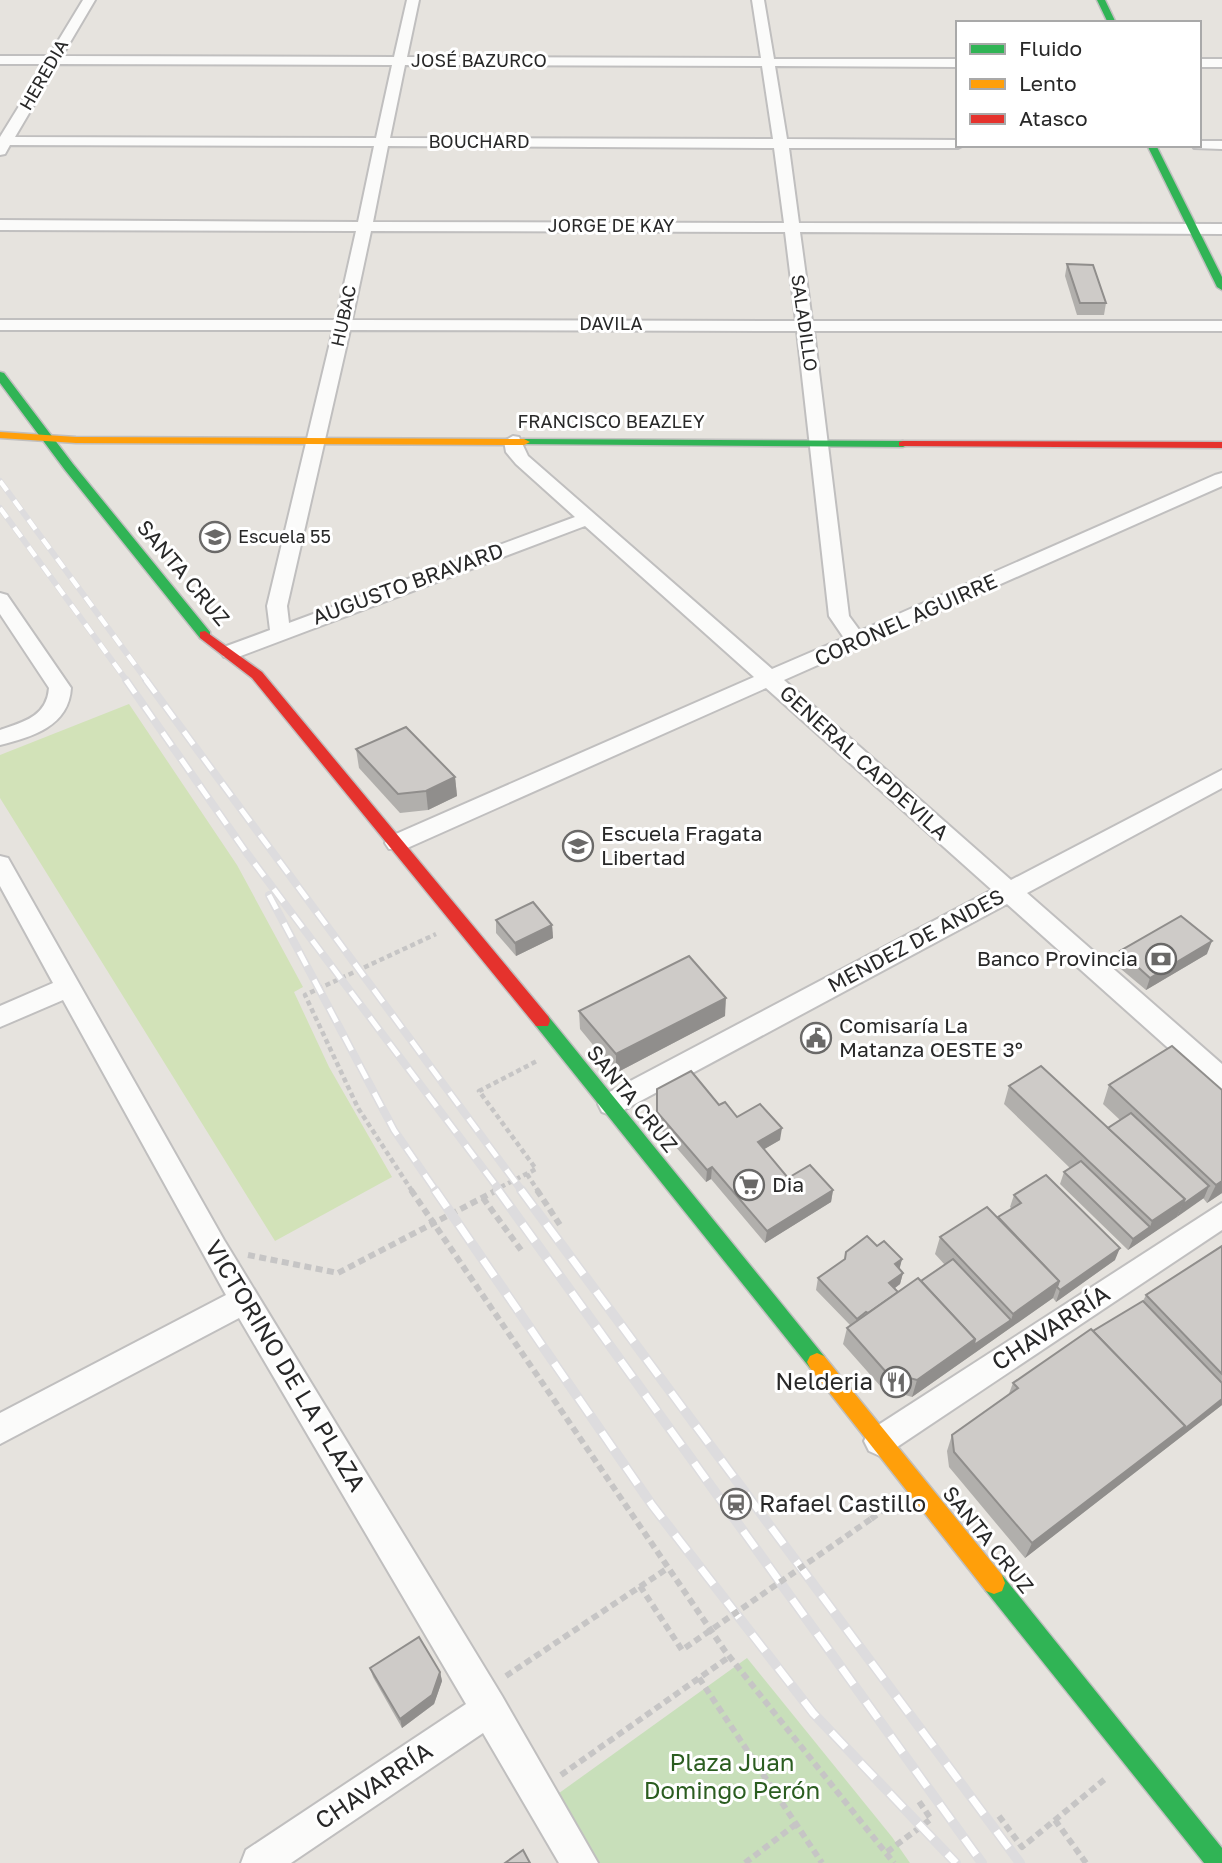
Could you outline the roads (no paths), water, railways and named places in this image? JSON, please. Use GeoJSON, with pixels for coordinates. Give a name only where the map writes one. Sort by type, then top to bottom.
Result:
{"type":"FeatureCollection","features":[{"type":"Feature","properties":{"kind":"street","name":"HEREDIA"},"geometry":{"type":"LineString","coordinates":[[2,145],[89,0]]}},
{"type":"Feature","properties":{"kind":"street","name":"HUBAC"},"geometry":{"type":"LineString","coordinates":[[280,632],[277,606],[344,324],[413,0]]}},
{"type":"Feature","properties":{"kind":"street","name":"SALADILLO"},"geometry":{"type":"LineString","coordinates":[[758,0],[781,144],[803,324],[821,441],[839,615],[858,642]]}},
{"type":"Feature","properties":{"kind":"street"},"geometry":{"type":"LineString","coordinates":[[1101,0],[1111,21]]}},
{"type":"Feature","properties":{"kind":"street","name":"JOSÉ BAZURCO"},"geometry":{"type":"LineString","coordinates":[[0,60],[956,62]]}},
{"type":"Feature","properties":{"kind":"street"},"geometry":{"type":"LineString","coordinates":[[1201,63],[1222,63]]}},
{"type":"Feature","properties":{"kind":"street","name":"BOUCHARD"},"geometry":{"type":"LineString","coordinates":[[2,145],[383,142],[956,144]]}},
{"type":"Feature","properties":{"kind":"street"},"geometry":{"type":"LineString","coordinates":[[1201,145],[1222,145]]}},
{"type":"Feature","properties":{"kind":"street"},"geometry":{"type":"LineString","coordinates":[[1152,147],[1222,288]]}},
{"type":"Feature","properties":{"kind":"street","name":"JORGE DE KAY"},"geometry":{"type":"LineString","coordinates":[[0,225],[1218,228]]}},
{"type":"Feature","properties":{"kind":"street","name":"DAVILA"},"geometry":{"type":"LineString","coordinates":[[0,325],[1222,326]]}},
{"type":"Feature","properties":{"kind":"street","name":"SANTA CRUZ"},"geometry":{"type":"LineString","coordinates":[[0,375],[206,637],[230,652],[257,675],[611,1104],[1219,1863]]}},
{"type":"Feature","properties":{"kind":"street","name":"FRANCISCO BEAZLEY"},"geometry":{"type":"LineString","coordinates":[[0,435],[49,438],[1222,445]]}},
{"type":"Feature","properties":{"kind":"street","name":"GENERAL CAPDEVILA"},"geometry":{"type":"LineString","coordinates":[[513,441],[515,452],[522,460],[587,519],[1222,1080]]}},
{"type":"Feature","properties":{"kind":"street","name":"CORONEL AGUIRRE"},"geometry":{"type":"LineString","coordinates":[[397,843],[772,680],[1222,479]]}},
{"type":"Feature","properties":{"kind":"street","name":"AUGUSTO BRAVARD"},"geometry":{"type":"LineString","coordinates":[[230,652],[587,519]]}},
{"type":"Feature","properties":{"kind":"street"},"geometry":{"type":"LineString","coordinates":[[0,599],[60,688],[61,700],[51,716],[0,738]]}},
{"type":"Feature","properties":{"kind":"street","name":"MENDEZ DE ANDES"},"geometry":{"type":"LineString","coordinates":[[611,1104],[1222,778]]}},
{"type":"Feature","properties":{"kind":"street","name":"VICTORINO DE LA PLAZA"},"geometry":{"type":"LineString","coordinates":[[0,864],[214,1249],[580,1863]]}},
{"type":"Feature","properties":{"kind":"street"},"geometry":{"type":"LineString","coordinates":[[0,1017],[70,986]]}},
{"type":"Feature","properties":{"kind":"street","name":"CHAVARRÍA"},"geometry":{"type":"LineString","coordinates":[[880,1441],[1222,1215]]}},
{"type":"Feature","properties":{"kind":"street"},"geometry":{"type":"LineString","coordinates":[[0,1429],[246,1299]]}},
{"type":"Feature","properties":{"kind":"street","name":"CHAVARRÍA"},"geometry":{"type":"LineString","coordinates":[[259,1863],[484,1701]]}},
{"type":"Feature","properties":{"kind":"railway"},"geometry":{"type":"LineString","coordinates":[[0,481],[147,681]]}},
{"type":"Feature","properties":{"kind":"railway"},"geometry":{"type":"LineString","coordinates":[[0,508],[127,681]]}},
{"type":"Feature","properties":{"kind":"railway"},"geometry":{"type":"LineString","coordinates":[[126,680],[246,852],[500,1191]]}},
{"type":"Feature","properties":{"kind":"railway"},"geometry":{"type":"LineString","coordinates":[[146,680],[522,1191]]}},
{"type":"Feature","properties":{"kind":"railway"},"geometry":{"type":"LineString","coordinates":[[269,895],[394,1130],[436,1191]]}},
{"type":"Feature","properties":{"kind":"railway"},"geometry":{"type":"LineString","coordinates":[[435,1190],[652,1505],[813,1713],[956,1863]]}},
{"type":"Feature","properties":{"kind":"railway"},"geometry":{"type":"LineString","coordinates":[[498,1190],[982,1863]]}},
{"type":"Feature","properties":{"kind":"railway"},"geometry":{"type":"LineString","coordinates":[[521,1190],[1020,1863]]}},
{"type":"Feature","properties":{"kind":"place","name":"Escuela 55"},"geometry":{"type":"Point","coordinates":[215,537]}},
{"type":"Feature","properties":{"kind":"place","name":"Escuela Fragata Libertad"},"geometry":{"type":"Point","coordinates":[578,846]}},
{"type":"Feature","properties":{"kind":"place","name":"Banco Provincia"},"geometry":{"type":"Point","coordinates":[1161,959]}},
{"type":"Feature","properties":{"kind":"place","name":"Comisaría La Matanza OESTE 3°"},"geometry":{"type":"Point","coordinates":[816,1038]}},
{"type":"Feature","properties":{"kind":"place","name":"Dia"},"geometry":{"type":"Point","coordinates":[749,1185]}},
{"type":"Feature","properties":{"kind":"place","name":"Nelderia"},"geometry":{"type":"Point","coordinates":[896,1382]}},
{"type":"Feature","properties":{"kind":"place","name":"Rafael Castillo"},"geometry":{"type":"Point","coordinates":[736,1504]}},
{"type":"Feature","properties":{"kind":"park label","name":"Plaza Juan Domingo Perón"},"geometry":{"type":"Point","coordinates":[732,1777]}}]}
